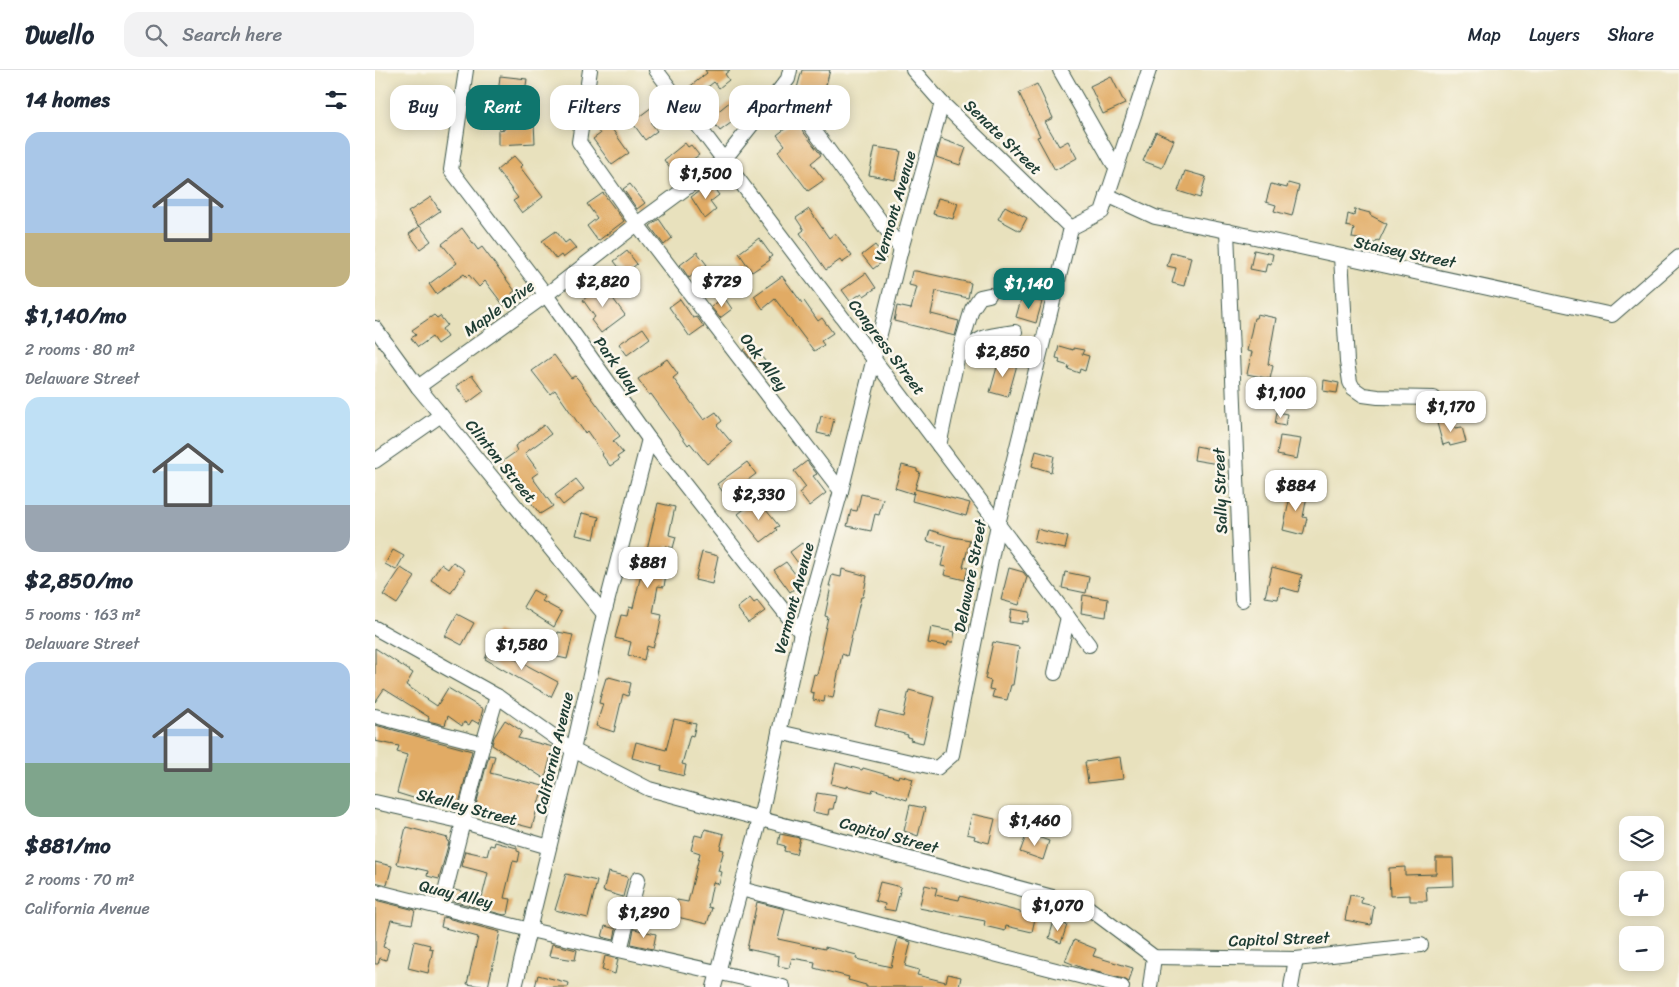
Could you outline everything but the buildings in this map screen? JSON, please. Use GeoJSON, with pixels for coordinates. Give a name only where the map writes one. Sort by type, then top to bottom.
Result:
{"type":"FeatureCollection","features":[{"type":"Feature","properties":{"kind":"street","name":"Park Way"},"geometry":{"type":"LineString","coordinates":[[466,70],[451,170],[546,296],[649,439],[801,633]]}},
{"type":"Feature","properties":{"kind":"street","name":"Oak Alley"},"geometry":{"type":"LineString","coordinates":[[589,70],[579,142],[637,224],[841,492]]}},
{"type":"Feature","properties":{"kind":"street","name":"Congress Street"},"geometry":{"type":"LineString","coordinates":[[655,70],[1089,646]]}},
{"type":"Feature","properties":{"kind":"street","name":"Maple Drive"},"geometry":{"type":"LineString","coordinates":[[783,85],[788,79],[790,70]]}},
{"type":"Feature","properties":{"kind":"street","name":"Senate Street"},"geometry":{"type":"LineString","coordinates":[[913,70],[942,103],[1071,228]]}},
{"type":"Feature","properties":{"kind":"street"},"geometry":{"type":"LineString","coordinates":[[1061,70],[1113,163],[1117,165]]}},
{"type":"Feature","properties":{"kind":"street"},"geometry":{"type":"LineString","coordinates":[[1071,228],[1102,212],[1149,70]]}},
{"type":"Feature","properties":{"kind":"street","name":"Vermont Avenue"},"geometry":{"type":"LineString","coordinates":[[714,987],[760,819],[801,633],[841,492],[901,249],[942,103]]}},
{"type":"Feature","properties":{"kind":"street","name":"Maple Drive"},"geometry":{"type":"LineString","coordinates":[[418,388],[546,296],[637,224],[724,160],[747,130]]}},
{"type":"Feature","properties":{"kind":"street"},"geometry":{"type":"LineString","coordinates":[[813,130],[901,249]]}},
{"type":"Feature","properties":{"kind":"street","name":"Staisey Street"},"geometry":{"type":"LineString","coordinates":[[1107,195],[1155,217],[1227,231],[1612,316],[1679,257]]}},
{"type":"Feature","properties":{"kind":"street","name":"Delaware Street"},"geometry":{"type":"LineString","coordinates":[[779,732],[937,768],[953,755],[998,524],[1071,228]]}},
{"type":"Feature","properties":{"kind":"street","name":"Sally Street"},"geometry":{"type":"LineString","coordinates":[[1227,231],[1242,600]]}},
{"type":"Feature","properties":{"kind":"street"},"geometry":{"type":"LineString","coordinates":[[1341,256],[1347,362],[1350,382],[1353,388],[1363,394],[1378,397],[1434,398]]}},
{"type":"Feature","properties":{"kind":"street"},"geometry":{"type":"LineString","coordinates":[[939,446],[957,358],[972,310],[980,297],[989,295]]}},
{"type":"Feature","properties":{"kind":"street","name":"Clinton Street"},"geometry":{"type":"LineString","coordinates":[[375,328],[418,388],[604,614]]}},
{"type":"Feature","properties":{"kind":"street"},"geometry":{"type":"LineString","coordinates":[[957,358],[977,340],[987,335],[1015,332]]}},
{"type":"Feature","properties":{"kind":"street"},"geometry":{"type":"LineString","coordinates":[[378,453],[441,415]]}},
{"type":"Feature","properties":{"kind":"street","name":"California Avenue"},"geometry":{"type":"LineString","coordinates":[[515,987],[604,614],[649,439]]}},
{"type":"Feature","properties":{"kind":"street"},"geometry":{"type":"LineString","coordinates":[[1055,673],[1068,617]]}},
{"type":"Feature","properties":{"kind":"street","name":"Capitol Street"},"geometry":{"type":"LineString","coordinates":[[375,628],[497,696],[573,750],[649,789],[1086,906],[1154,957],[1296,959],[1421,945]]}},
{"type":"Feature","properties":{"kind":"street"},"geometry":{"type":"LineString","coordinates":[[441,908],[497,696]]}},
{"type":"Feature","properties":{"kind":"street"},"geometry":{"type":"LineString","coordinates":[[375,716],[483,744]]}},
{"type":"Feature","properties":{"kind":"street","name":"Skelley Street"},"geometry":{"type":"LineString","coordinates":[[375,802],[464,822],[549,848]]}},
{"type":"Feature","properties":{"kind":"street"},"geometry":{"type":"LineString","coordinates":[[620,950],[638,879]]}},
{"type":"Feature","properties":{"kind":"street"},"geometry":{"type":"LineString","coordinates":[[741,890],[1122,987]]}},
{"type":"Feature","properties":{"kind":"street","name":"Quay Alley"},"geometry":{"type":"LineString","coordinates":[[375,891],[529,930],[783,987]]}},
{"type":"Feature","properties":{"kind":"street"},"geometry":{"type":"LineString","coordinates":[[1151,987],[1154,957]]}},
{"type":"Feature","properties":{"kind":"street"},"geometry":{"type":"LineString","coordinates":[[1291,987],[1296,959]]}}]}
